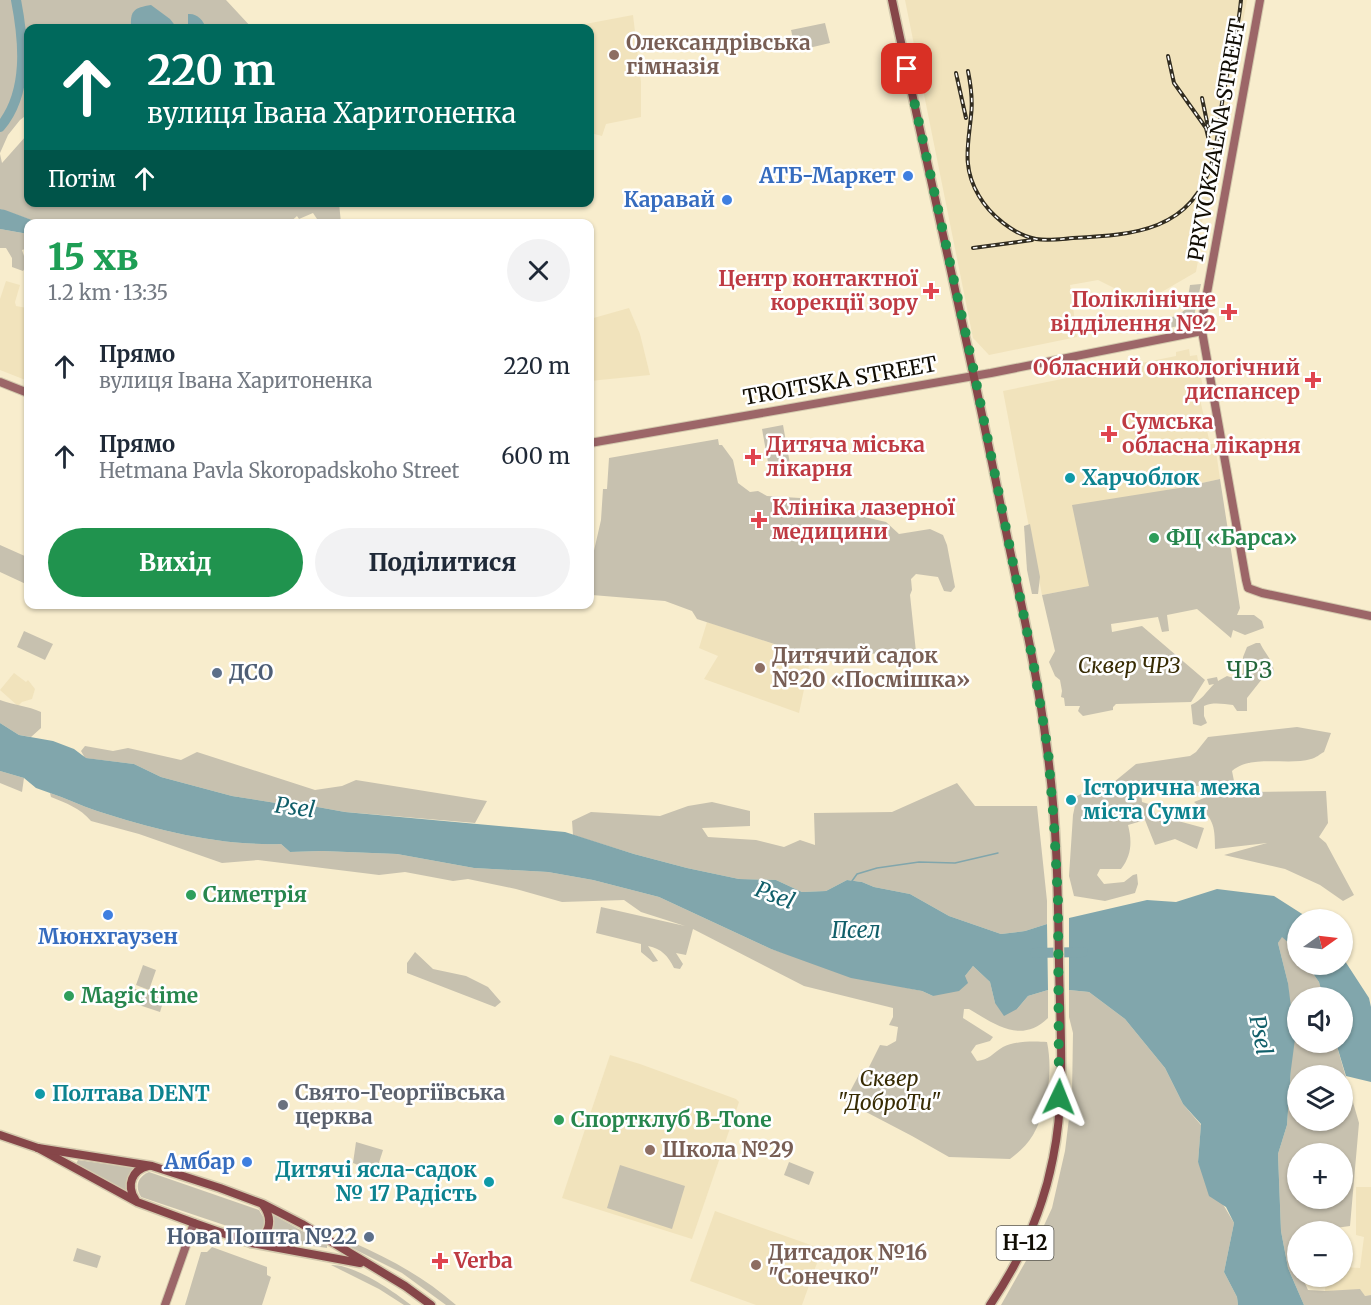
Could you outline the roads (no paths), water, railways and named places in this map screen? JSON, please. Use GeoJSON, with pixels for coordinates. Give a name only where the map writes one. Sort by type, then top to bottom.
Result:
{"type":"FeatureCollection","features":[{"type":"Feature","properties":{"kind":"main road"},"geometry":{"type":"LineString","coordinates":[[892,0],[974,376]]}},
{"type":"Feature","properties":{"kind":"main road","name":"PRYVOKZALNA STREET"},"geometry":{"type":"LineString","coordinates":[[1260,0],[1202,331],[1248,588],[1299,602],[1371,616]]}},
{"type":"Feature","properties":{"kind":"main road","name":"TROITSKA STREET"},"geometry":{"type":"LineString","coordinates":[[594,442],[974,376],[1202,331]]}},
{"type":"Feature","properties":{"kind":"main road","name":"Н-12"},"geometry":{"type":"LineString","coordinates":[[974,376],[1039,694],[1049,761],[1058,901],[1059,1121],[1053,1159],[1031,1229],[1016,1261],[990,1305]]}},
{"type":"Feature","properties":{"kind":"main road"},"geometry":{"type":"LineString","coordinates":[[0,382],[24,391]]}},
{"type":"Feature","properties":{"kind":"main road"},"geometry":{"type":"LineString","coordinates":[[0,1135],[38,1148],[137,1202],[194,1223],[251,1243],[367,1264]]}},
{"type":"Feature","properties":{"kind":"main road"},"geometry":{"type":"LineString","coordinates":[[38,1148],[152,1166],[263,1204],[302,1224],[405,1286],[431,1305]]}},
{"type":"Feature","properties":{"kind":"main road"},"geometry":{"type":"LineString","coordinates":[[137,1202],[130,1191],[131,1179],[139,1169],[152,1166]]}},
{"type":"Feature","properties":{"kind":"main road"},"geometry":{"type":"LineString","coordinates":[[251,1243],[263,1237],[269,1226],[268,1213],[263,1204]]}},
{"type":"Feature","properties":{"kind":"main road"},"geometry":{"type":"LineString","coordinates":[[165,1305],[194,1223]]}},
{"type":"Feature","properties":{"kind":"water"},"geometry":{"type":"Polygon","coordinates":[[[151,5],[174,24],[131,24],[132,14],[141,7],[151,5]]]}},
{"type":"Feature","properties":{"kind":"water"},"geometry":{"type":"Polygon","coordinates":[[[188,14],[199,18],[204,24],[188,24],[188,14]]]}},
{"type":"Feature","properties":{"kind":"water"},"geometry":{"type":"Polygon","coordinates":[[[0,209],[29,219],[24,219],[24,233],[0,229],[0,209]]]}},
{"type":"Feature","properties":{"kind":"water","name":"Псел"},"geometry":{"type":"Polygon","coordinates":[[[0,723],[19,735],[53,741],[74,749],[86,758],[134,764],[161,777],[232,796],[345,812],[565,832],[687,868],[739,879],[776,880],[802,892],[826,891],[847,880],[862,882],[874,887],[910,894],[949,916],[1001,934],[1025,931],[1047,924],[1048,990],[1028,996],[1017,1009],[1004,1016],[995,1003],[990,982],[973,966],[965,976],[968,983],[959,991],[933,996],[922,991],[851,978],[771,949],[659,897],[593,880],[548,872],[474,868],[397,854],[290,852],[281,844],[234,842],[165,830],[91,809],[36,788],[24,778],[0,771],[0,723]]]}},
{"type":"Feature","properties":{"kind":"water"},"geometry":{"type":"Polygon","coordinates":[[[1217,889],[1274,896],[1294,909],[1287,909],[1287,941],[1282,937],[1278,943],[1288,987],[1287,1053],[1293,1053],[1292,1065],[1287,1065],[1287,1125],[1278,1154],[1281,1231],[1287,1263],[1287,1287],[1296,1287],[1304,1305],[1238,1305],[1237,1297],[1224,1272],[1234,1223],[1226,1207],[1209,1196],[1198,1162],[1201,1124],[1183,1104],[1165,1068],[1125,1019],[1089,992],[1069,990],[1069,918],[1147,900],[1176,902],[1217,889]]]}},
{"type":"Feature","properties":{"kind":"water"},"geometry":{"type":"Polygon","coordinates":[[[1353,973],[1369,998],[1371,1082],[1353,1078],[1353,1065],[1343,1065],[1339,1053],[1353,1053],[1353,987],[1320,987],[1314,975],[1353,973]]]}},
{"type":"Feature","properties":{"kind":"waterway"},"geometry":{"type":"LineString","coordinates":[[0,127],[16,99],[20,83],[22,49],[16,0]]}},
{"type":"Feature","properties":{"kind":"waterway"},"geometry":{"type":"LineString","coordinates":[[852,881],[857,874],[877,868],[919,862],[955,863],[998,853]]}},
{"type":"Feature","properties":{"kind":"waterway","name":"Psel"},"geometry":{"type":"LineString","coordinates":[[1035,953],[1083,952]]}},
{"type":"Feature","properties":{"kind":"railway"},"geometry":{"type":"LineString","coordinates":[[968,71],[972,105],[968,166],[979,196],[996,217],[1011,229],[1041,240],[1118,235],[1139,231],[1175,216],[1190,203],[1203,185],[1216,147],[1241,0]]}},
{"type":"Feature","properties":{"kind":"railway"},"geometry":{"type":"LineString","coordinates":[[1168,56],[1174,83],[1206,128],[1210,145]]}},
{"type":"Feature","properties":{"kind":"railway"},"geometry":{"type":"LineString","coordinates":[[956,73],[966,118]]}},
{"type":"Feature","properties":{"kind":"railway"},"geometry":{"type":"LineString","coordinates":[[1202,98],[1208,127]]}},
{"type":"Feature","properties":{"kind":"railway"},"geometry":{"type":"LineString","coordinates":[[973,248],[1032,240]]}},
{"type":"Feature","properties":{"kind":"place","name":"Олександрівська гімназія"},"geometry":{"type":"Point","coordinates":[614,55]}},
{"type":"Feature","properties":{"kind":"place","name":"АТБ-Маркет"},"geometry":{"type":"Point","coordinates":[908,176]}},
{"type":"Feature","properties":{"kind":"place","name":"Каравай"},"geometry":{"type":"Point","coordinates":[727,200]}},
{"type":"Feature","properties":{"kind":"place","name":"Центр контактної корекції зору"},"geometry":{"type":"Point","coordinates":[931,291]}},
{"type":"Feature","properties":{"kind":"place","name":"Поліклінічне відділення №2"},"geometry":{"type":"Point","coordinates":[1229,312]}},
{"type":"Feature","properties":{"kind":"place","name":"Обласний онкологічний диспансер"},"geometry":{"type":"Point","coordinates":[1313,380]}},
{"type":"Feature","properties":{"kind":"place","name":"Сумська обласна лікарня"},"geometry":{"type":"Point","coordinates":[1109,434]}},
{"type":"Feature","properties":{"kind":"place","name":"Дитяча міська лікарня"},"geometry":{"type":"Point","coordinates":[753,457]}},
{"type":"Feature","properties":{"kind":"place","name":"Харчоблок"},"geometry":{"type":"Point","coordinates":[1070,478]}},
{"type":"Feature","properties":{"kind":"place","name":"Клініка лазерної медицини"},"geometry":{"type":"Point","coordinates":[759,520]}},
{"type":"Feature","properties":{"kind":"place","name":"ФЦ «Барса»"},"geometry":{"type":"Point","coordinates":[1154,538]}},
{"type":"Feature","properties":{"kind":"place","name":"Дитячий садок №20 «Посмішка»"},"geometry":{"type":"Point","coordinates":[760,668]}},
{"type":"Feature","properties":{"kind":"place","name":"ДСО"},"geometry":{"type":"Point","coordinates":[217,673]}},
{"type":"Feature","properties":{"kind":"place","name":"Історична межа міста Суми"},"geometry":{"type":"Point","coordinates":[1071,800]}},
{"type":"Feature","properties":{"kind":"place","name":"Симетрія"},"geometry":{"type":"Point","coordinates":[191,895]}},
{"type":"Feature","properties":{"kind":"place","name":"Мюнхгаузен"},"geometry":{"type":"Point","coordinates":[108,915]}},
{"type":"Feature","properties":{"kind":"place","name":"Magic time"},"geometry":{"type":"Point","coordinates":[69,996]}},
{"type":"Feature","properties":{"kind":"place","name":"Полтава DENT"},"geometry":{"type":"Point","coordinates":[40,1094]}},
{"type":"Feature","properties":{"kind":"place","name":"Свято-Георгіївська церква"},"geometry":{"type":"Point","coordinates":[283,1105]}},
{"type":"Feature","properties":{"kind":"place","name":"Спортклуб B-Tone"},"geometry":{"type":"Point","coordinates":[559,1120]}},
{"type":"Feature","properties":{"kind":"place","name":"Школа №29"},"geometry":{"type":"Point","coordinates":[650,1150]}},
{"type":"Feature","properties":{"kind":"place","name":"Амбар"},"geometry":{"type":"Point","coordinates":[247,1162]}},
{"type":"Feature","properties":{"kind":"place","name":"Дитячі ясла-садок № 17 Радість"},"geometry":{"type":"Point","coordinates":[489,1182]}},
{"type":"Feature","properties":{"kind":"place","name":"Нова Пошта №22"},"geometry":{"type":"Point","coordinates":[369,1237]}},
{"type":"Feature","properties":{"kind":"place","name":"Verba"},"geometry":{"type":"Point","coordinates":[440,1261]}},
{"type":"Feature","properties":{"kind":"place","name":"Дитсадок №16 \"Сонечко\""},"geometry":{"type":"Point","coordinates":[756,1265]}},
{"type":"Feature","properties":{"kind":"district","name":"ЧРЗ"},"geometry":{"type":"Point","coordinates":[1250,670]}},
{"type":"Feature","properties":{"kind":"park label","name":"Сквер ЧРЗ"},"geometry":{"type":"Point","coordinates":[1129,666]}},
{"type":"Feature","properties":{"kind":"park label","name":"Сквер \"ДоброТи\""},"geometry":{"type":"Point","coordinates":[889,1091]}}]}
